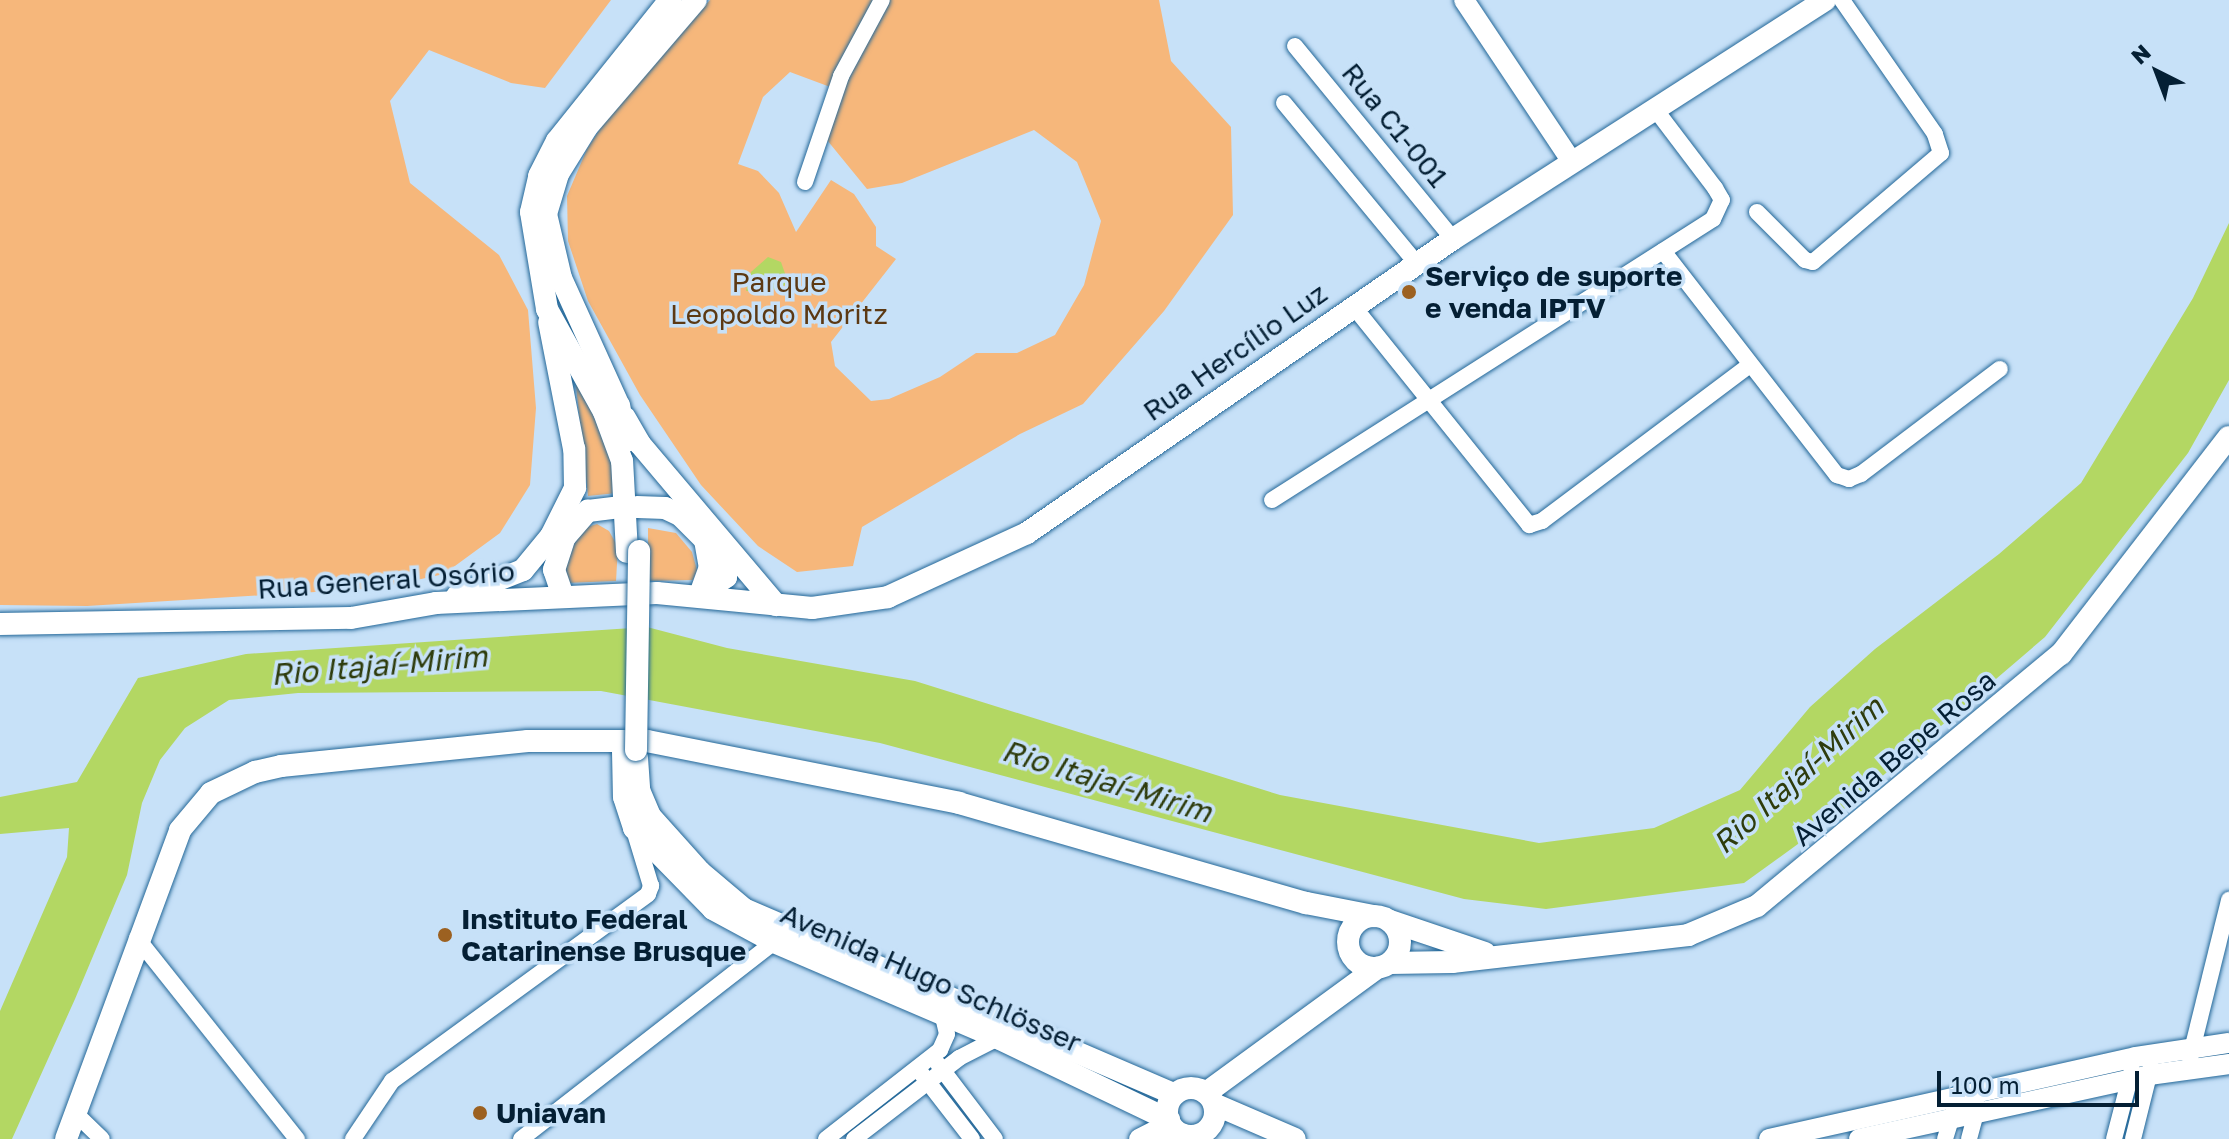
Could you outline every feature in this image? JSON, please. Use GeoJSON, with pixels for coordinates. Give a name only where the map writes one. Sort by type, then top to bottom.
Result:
{"type":"FeatureCollection","features":[{"type":"Feature","properties":{"kind":"main road"},"geometry":{"type":"LineString","coordinates":[[436,603],[507,580],[545,547],[575,488],[574,449],[531,236],[539,176],[600,81],[670,0]]}},
{"type":"Feature","properties":{"kind":"main road"},"geometry":{"type":"LineString","coordinates":[[696,0],[587,127],[558,174],[546,214],[561,278],[619,406],[640,444],[776,605]]}},
{"type":"Feature","properties":{"kind":"main road","name":"Rua Hercílio Luz"},"geometry":{"type":"LineString","coordinates":[[632,594],[700,594],[776,605],[838,607],[888,597],[1013,541],[1453,239],[1825,0]]}},
{"type":"Feature","properties":{"kind":"main road"},"geometry":{"type":"LineString","coordinates":[[547,309],[615,439],[632,507]]}},
{"type":"Feature","properties":{"kind":"main road"},"geometry":{"type":"LineString","coordinates":[[619,406],[632,507],[630,751]]}},
{"type":"Feature","properties":{"kind":"main road","name":"Avenida Bepe Rosa"},"geometry":{"type":"LineString","coordinates":[[1384,965],[1688,935],[1733,919],[1778,891],[2061,654],[2229,437]]}},
{"type":"Feature","properties":{"kind":"main road"},"geometry":{"type":"LineString","coordinates":[[507,580],[516,602],[556,556],[588,511],[665,508],[680,515],[705,540],[710,567],[700,594]]}},
{"type":"Feature","properties":{"kind":"main road"},"geometry":{"type":"LineString","coordinates":[[700,594],[726,577],[727,549]]}},
{"type":"Feature","properties":{"kind":"main road"},"geometry":{"type":"LineString","coordinates":[[556,556],[554,570],[563,596]]}},
{"type":"Feature","properties":{"kind":"main road","name":"Rua General Osório"},"geometry":{"type":"LineString","coordinates":[[0,624],[351,618],[436,603],[516,602],[563,596],[632,594]]}},
{"type":"Feature","properties":{"kind":"main road","name":"Avenida Bepe Rosa"},"geometry":{"type":"LineString","coordinates":[[66,1139],[137,938],[180,830],[211,793],[232,781],[281,766],[578,738],[647,741],[917,793],[1306,903],[1381,918],[1494,956]]}},
{"type":"Feature","properties":{"kind":"main road","name":"Avenida Hugo Schlösser"},"geometry":{"type":"LineString","coordinates":[[630,751],[624,797],[634,828],[713,909],[774,942],[998,1038],[1183,1132]]}},
{"type":"Feature","properties":{"kind":"main road","name":"Avenida Hugo Schlösser"},"geometry":{"type":"LineString","coordinates":[[630,751],[639,790],[650,816],[700,872],[744,909],[1175,1095]]}},
{"type":"Feature","properties":{"kind":"main road"},"geometry":{"type":"LineString","coordinates":[[1306,903],[1362,965],[1384,965]]}},
{"type":"Feature","properties":{"kind":"main road"},"geometry":{"type":"LineString","coordinates":[[1210,1098],[1328,1004],[1384,965],[1400,945],[1381,918],[1357,922],[1350,950],[1328,1004]]}},
{"type":"Feature","properties":{"kind":"main road"},"geometry":{"type":"LineString","coordinates":[[1210,1098],[1212,1123],[1183,1132],[1175,1095],[1186,1089],[1210,1098],[1295,1139]]}},
{"type":"Feature","properties":{"kind":"street"},"geometry":{"type":"LineString","coordinates":[[805,182],[841,76],[882,0]]}},
{"type":"Feature","properties":{"kind":"street"},"geometry":{"type":"LineString","coordinates":[[1464,0],[1572,162]]}},
{"type":"Feature","properties":{"kind":"street"},"geometry":{"type":"LineString","coordinates":[[1757,212],[1805,260],[1813,262],[1941,153],[1935,134],[1842,0]]}},
{"type":"Feature","properties":{"kind":"street","name":"Rua C1-001"},"geometry":{"type":"LineString","coordinates":[[1295,46],[1453,239]]}},
{"type":"Feature","properties":{"kind":"street"},"geometry":{"type":"LineString","coordinates":[[1284,103],[1417,264]]}},
{"type":"Feature","properties":{"kind":"street"},"geometry":{"type":"LineString","coordinates":[[1272,500],[1713,219],[1722,200],[1655,109]]}},
{"type":"Feature","properties":{"kind":"street"},"geometry":{"type":"LineString","coordinates":[[1663,251],[1826,463],[1849,479],[1908,441],[2000,369]]}},
{"type":"Feature","properties":{"kind":"street"},"geometry":{"type":"LineString","coordinates":[[1354,307],[1427,402],[1529,525],[1542,521],[1750,365]]}},
{"type":"Feature","properties":{"kind":"street"},"geometry":{"type":"LineString","coordinates":[[353,1139],[392,1081],[648,894],[651,886],[634,828]]}},
{"type":"Feature","properties":{"kind":"street"},"geometry":{"type":"LineString","coordinates":[[2188,1068],[2229,900]]}},
{"type":"Feature","properties":{"kind":"street"},"geometry":{"type":"LineString","coordinates":[[137,938],[297,1139]]}},
{"type":"Feature","properties":{"kind":"street"},"geometry":{"type":"LineString","coordinates":[[521,1139],[774,942]]}},
{"type":"Feature","properties":{"kind":"street"},"geometry":{"type":"LineString","coordinates":[[937,1064],[947,1034],[942,1013]]}},
{"type":"Feature","properties":{"kind":"street"},"geometry":{"type":"LineString","coordinates":[[854,1139],[937,1064],[998,1038]]}},
{"type":"Feature","properties":{"kind":"street"},"geometry":{"type":"LineString","coordinates":[[1769,1139],[1805,1134],[1982,1089],[2192,1046],[2229,1043]]}},
{"type":"Feature","properties":{"kind":"street"},"geometry":{"type":"LineString","coordinates":[[2114,1139],[2146,1055]]}},
{"type":"Feature","properties":{"kind":"street"},"geometry":{"type":"LineString","coordinates":[[937,1064],[995,1139]]}},
{"type":"Feature","properties":{"kind":"street"},"geometry":{"type":"LineString","coordinates":[[1859,1139],[1948,1129],[1976,1112],[2140,1077],[2229,1064]]}},
{"type":"Feature","properties":{"kind":"street"},"geometry":{"type":"LineString","coordinates":[[826,1139],[923,1075]]}},
{"type":"Feature","properties":{"kind":"street"},"geometry":{"type":"LineString","coordinates":[[923,1075],[972,1139]]}},
{"type":"Feature","properties":{"kind":"street"},"geometry":{"type":"LineString","coordinates":[[2133,1139],[2140,1077]]}},
{"type":"Feature","properties":{"kind":"street"},"geometry":{"type":"LineString","coordinates":[[1969,1139],[1982,1089]]}},
{"type":"Feature","properties":{"kind":"street"},"geometry":{"type":"LineString","coordinates":[[1948,1129],[1957,1095]]}},
{"type":"Feature","properties":{"kind":"street"},"geometry":{"type":"LineString","coordinates":[[75,1113],[102,1139]]}},
{"type":"Feature","properties":{"kind":"street"},"geometry":{"type":"LineString","coordinates":[[1139,1139],[1183,1132]]}},
{"type":"Feature","properties":{"kind":"green space"},"geometry":{"type":"Polygon","coordinates":[[[0,0],[611,0],[545,88],[511,83],[429,50],[390,101],[410,183],[499,255],[528,310],[536,408],[530,485],[500,533],[444,574],[380,588],[87,606],[0,605],[0,0]]]}},
{"type":"Feature","properties":{"kind":"green space","name":"Parque Leopoldo Moritz"},"geometry":{"type":"Polygon","coordinates":[[[710,0],[1159,0],[1171,61],[1231,127],[1233,215],[1164,311],[1083,404],[1020,434],[862,527],[853,566],[797,572],[758,546],[701,485],[640,395],[588,301],[568,241],[567,196],[587,149],[621,97],[710,0]],[[790,72],[763,97],[738,164],[758,171],[779,193],[796,232],[831,180],[854,194],[876,227],[876,246],[896,259],[831,342],[835,366],[871,401],[889,399],[940,377],[976,353],[1017,353],[1055,335],[1084,285],[1101,221],[1077,162],[1034,130],[902,183],[867,189],[827,140],[833,88],[790,72]]]}},
{"type":"Feature","properties":{"kind":"green space"},"geometry":{"type":"Polygon","coordinates":[[[574,368],[611,455],[617,493],[588,496],[574,368]]]}},
{"type":"Feature","properties":{"kind":"green space"},"geometry":{"type":"Polygon","coordinates":[[[597,524],[609,531],[618,547],[616,581],[566,583],[561,563],[584,528],[597,524]]]}},
{"type":"Feature","properties":{"kind":"green space"},"geometry":{"type":"Polygon","coordinates":[[[648,528],[676,533],[692,552],[697,570],[693,580],[648,581],[648,528]]]}},
{"type":"Feature","properties":{"kind":"water","name":"Rio Itajaí-Mirim"},"geometry":{"type":"Polygon","coordinates":[[[2229,223],[2229,380],[2188,453],[2045,637],[1831,820],[1744,883],[1546,909],[1464,899],[880,743],[601,691],[298,693],[229,700],[185,728],[160,760],[142,803],[127,875],[75,999],[12,1139],[0,1139],[0,1011],[67,857],[69,828],[0,834],[0,797],[77,782],[138,678],[246,654],[647,627],[727,648],[915,681],[1280,795],[1539,843],[1654,828],[1740,790],[1810,707],[1875,649],[1999,554],[2081,483],[2193,298],[2229,223]]]}},
{"type":"Feature","properties":{"kind":"water"},"geometry":{"type":"Polygon","coordinates":[[[768,257],[781,262],[788,282],[780,289],[746,291],[751,272],[768,257]]]}},
{"type":"Feature","properties":{"kind":"place","name":"Serviço de suporte e venda IPTV"},"geometry":{"type":"Point","coordinates":[1409,292]}},
{"type":"Feature","properties":{"kind":"place","name":"Instituto Federal Catarinense Brusque"},"geometry":{"type":"Point","coordinates":[445,935]}},
{"type":"Feature","properties":{"kind":"place","name":"Uniavan"},"geometry":{"type":"Point","coordinates":[480,1113]}}]}
